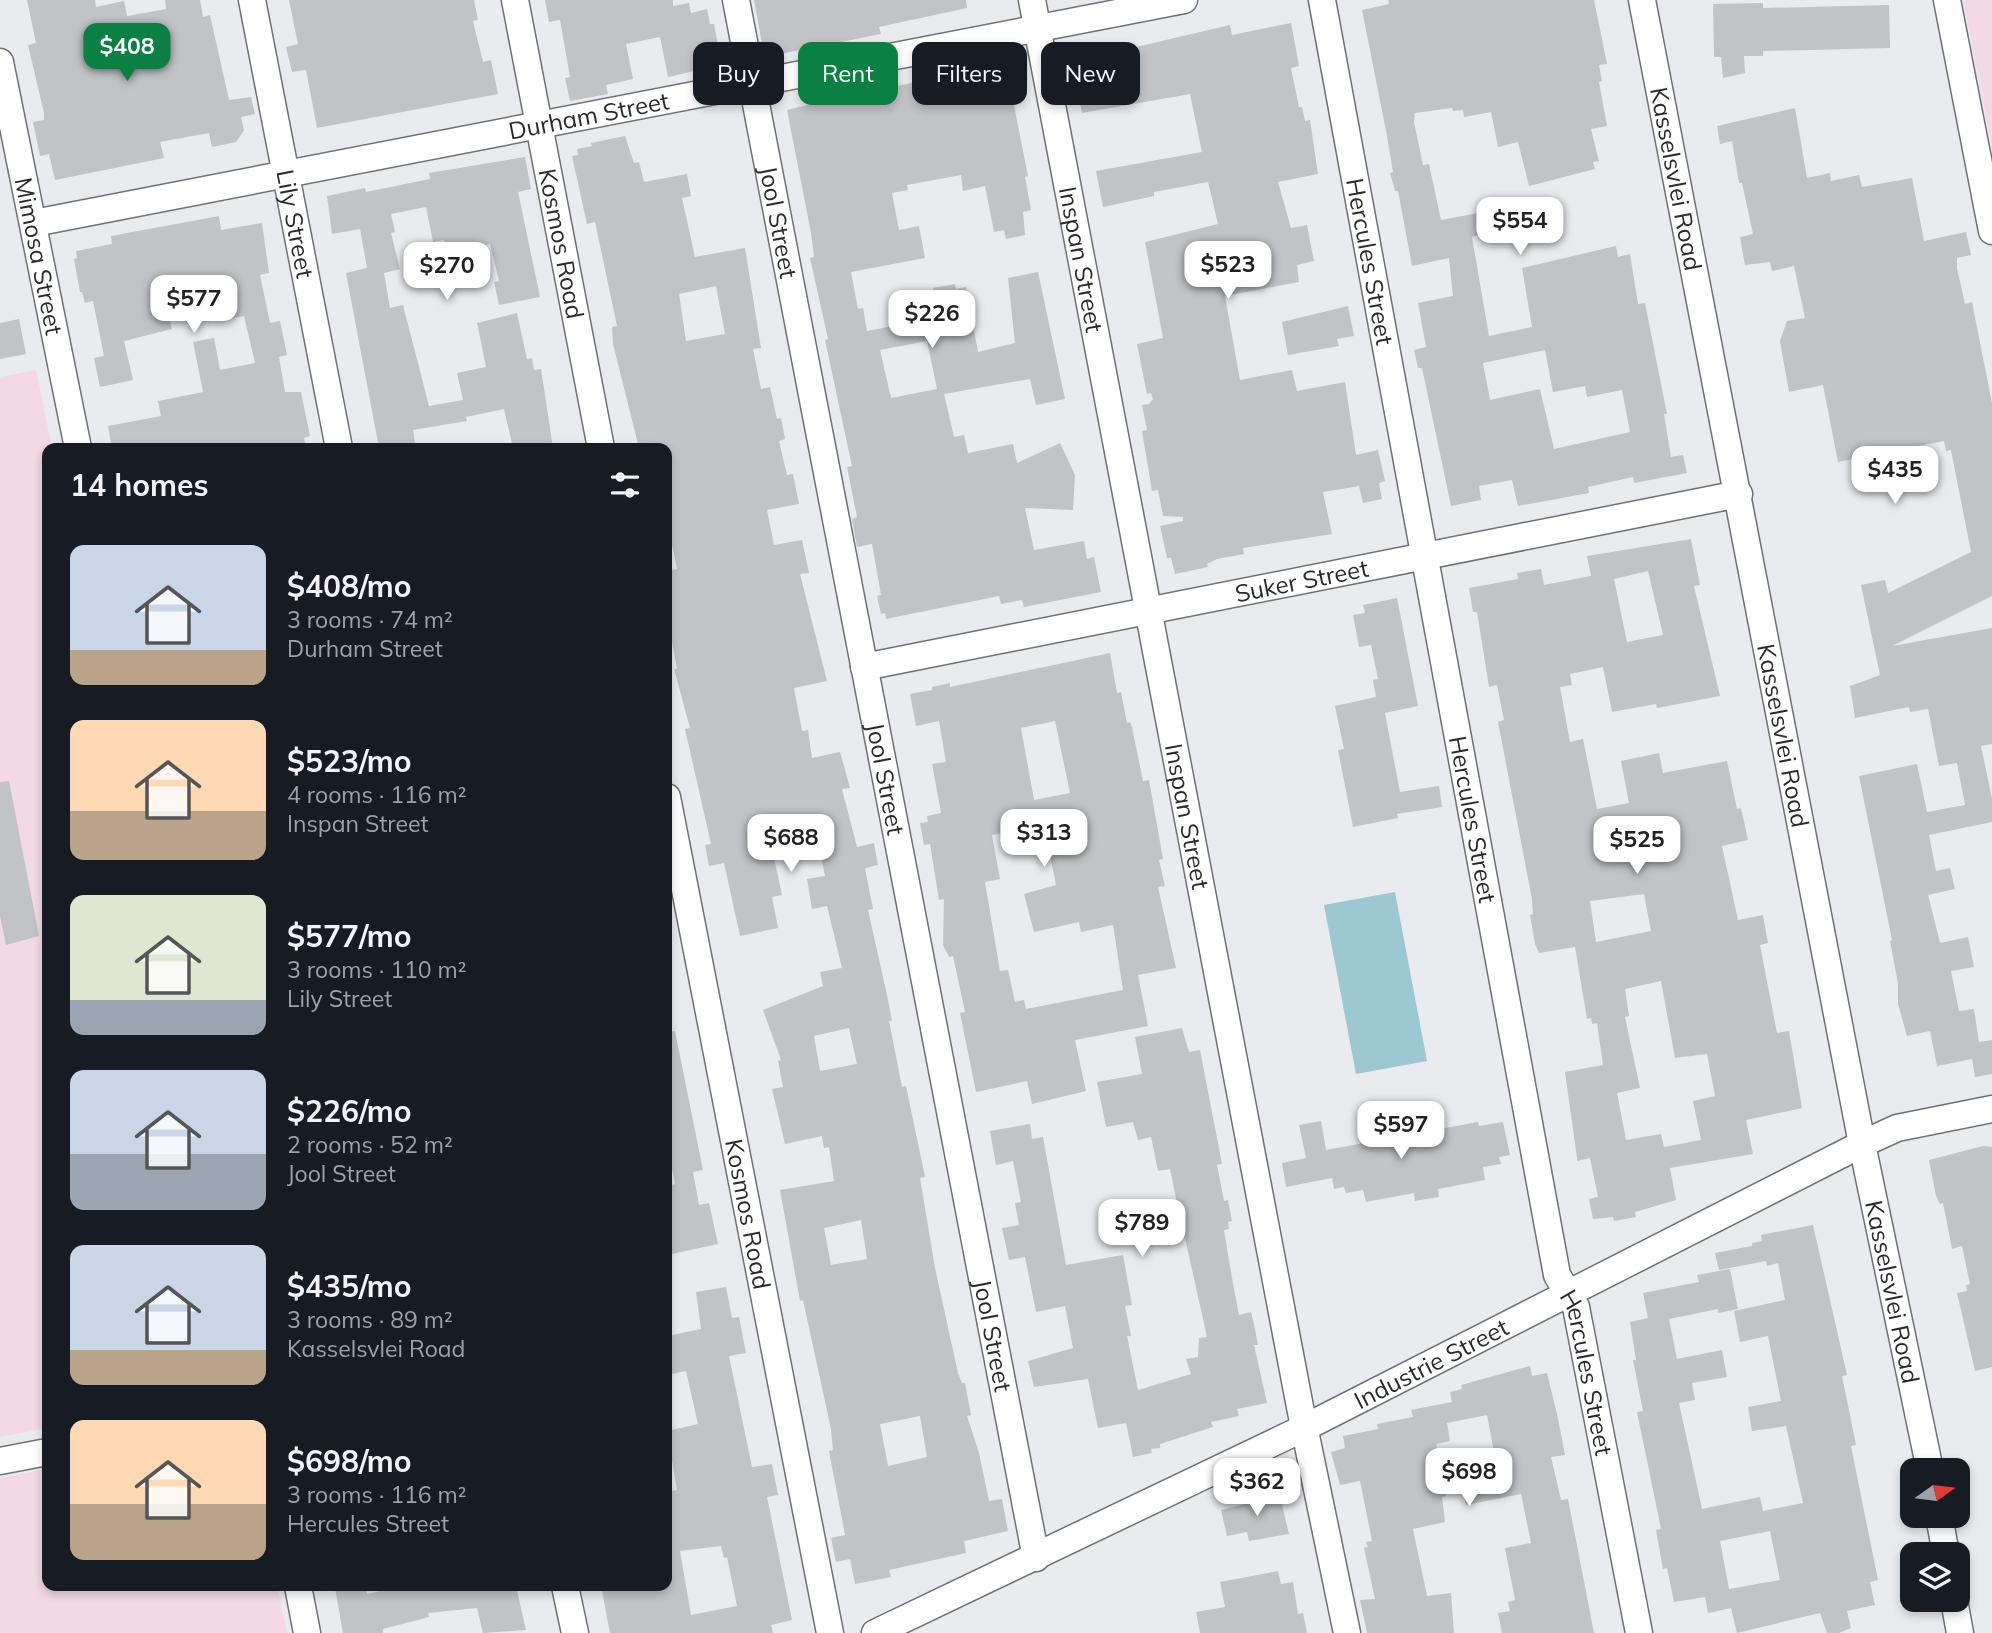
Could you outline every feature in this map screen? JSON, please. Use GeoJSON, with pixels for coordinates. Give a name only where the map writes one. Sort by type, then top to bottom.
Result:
{"type":"FeatureCollection","features":[{"type":"Feature","properties":{"kind":"street","name":"Lily Street"},"geometry":{"type":"LineString","coordinates":[[252,0],[338,443]]}},
{"type":"Feature","properties":{"kind":"street","name":"Kosmos Road"},"geometry":{"type":"LineString","coordinates":[[515,0],[600,443]]}},
{"type":"Feature","properties":{"kind":"street","name":"Jool Street"},"geometry":{"type":"LineString","coordinates":[[736,0],[744,42]]}},
{"type":"Feature","properties":{"kind":"street","name":"Inspan Street"},"geometry":{"type":"LineString","coordinates":[[1032,0],[1304,1428],[1347,1633]]}},
{"type":"Feature","properties":{"kind":"street","name":"Durham Street"},"geometry":{"type":"LineString","coordinates":[[784,78],[1184,0]]}},
{"type":"Feature","properties":{"kind":"street","name":"Hercules Street"},"geometry":{"type":"LineString","coordinates":[[1322,0],[1558,1275],[1576,1307],[1639,1633]]}},
{"type":"Feature","properties":{"kind":"street","name":"Kasselsvlei Road"},"geometry":{"type":"LineString","coordinates":[[1642,0],[1740,494],[1862,1144],[1927,1458]]}},
{"type":"Feature","properties":{"kind":"street"},"geometry":{"type":"LineString","coordinates":[[1947,0],[1992,231]]}},
{"type":"Feature","properties":{"kind":"street","name":"Mimosa Street"},"geometry":{"type":"LineString","coordinates":[[0,62],[77,443]]}},
{"type":"Feature","properties":{"kind":"street","name":"Durham Street"},"geometry":{"type":"LineString","coordinates":[[34,223],[693,95]]}},
{"type":"Feature","properties":{"kind":"street","name":"Jool Street"},"geometry":{"type":"LineString","coordinates":[[757,105],[1036,1558]]}},
{"type":"Feature","properties":{"kind":"street","name":"Suker Street"},"geometry":{"type":"LineString","coordinates":[[864,667],[1740,494]]}},
{"type":"Feature","properties":{"kind":"street","name":"Kosmos Road"},"geometry":{"type":"LineString","coordinates":[[672,854],[676,900],[830,1633]]}},
{"type":"Feature","properties":{"kind":"street","name":"Industrie Street"},"geometry":{"type":"LineString","coordinates":[[875,1633],[1304,1428],[1862,1144],[1897,1128],[1992,1109]]}},
{"type":"Feature","properties":{"kind":"street"},"geometry":{"type":"LineString","coordinates":[[0,1461],[42,1453]]}},
{"type":"Feature","properties":{"kind":"street"},"geometry":{"type":"LineString","coordinates":[[299,1591],[307,1633]]}},
{"type":"Feature","properties":{"kind":"street"},"geometry":{"type":"LineString","coordinates":[[566,1591],[575,1633]]}},
{"type":"Feature","properties":{"kind":"street"},"geometry":{"type":"LineString","coordinates":[[1956,1612],[1960,1633]]}},
{"type":"Feature","properties":{"kind":"shaded area"},"geometry":{"type":"Polygon","coordinates":[[[1963,0],[1992,0],[1992,146],[1963,0]]]}},
{"type":"Feature","properties":{"kind":"shaded area"},"geometry":{"type":"Polygon","coordinates":[[[36,370],[51,443],[42,443],[42,1429],[0,1437],[0,377],[36,370]]]}},
{"type":"Feature","properties":{"kind":"shaded area"},"geometry":{"type":"Polygon","coordinates":[[[42,1470],[42,1591],[278,1591],[287,1633],[0,1633],[0,1478],[42,1470]]]}},
{"type":"Feature","properties":{"kind":"water"},"geometry":{"type":"Polygon","coordinates":[[[1395,892],[1427,1061],[1356,1074],[1324,905],[1395,892]]]}},
{"type":"Feature","properties":{"kind":"building"},"geometry":{"type":"Polygon","coordinates":[[[27,0],[95,0],[96,7],[124,1],[127,16],[166,9],[165,0],[200,0],[203,17],[210,15],[229,100],[251,97],[255,114],[241,117],[244,130],[236,142],[212,147],[209,133],[160,142],[164,158],[55,180],[49,154],[40,156],[33,122],[44,120],[44,113],[28,45],[36,43],[27,0]]]}},
{"type":"Feature","properties":{"kind":"building"},"geometry":{"type":"Polygon","coordinates":[[[289,0],[474,0],[478,20],[473,21],[483,62],[491,60],[498,94],[317,128],[306,70],[292,72],[286,47],[298,44],[289,0]]]}},
{"type":"Feature","properties":{"kind":"building"},"geometry":{"type":"Polygon","coordinates":[[[545,0],[673,0],[673,6],[689,3],[691,13],[707,9],[710,24],[714,24],[717,42],[693,42],[693,71],[668,77],[660,37],[626,44],[633,79],[606,85],[608,94],[570,101],[565,78],[570,77],[560,20],[549,22],[545,0]]]}},
{"type":"Feature","properties":{"kind":"building"},"geometry":{"type":"Polygon","coordinates":[[[754,0],[966,0],[967,8],[879,27],[881,34],[841,42],[798,42],[798,50],[784,53],[784,42],[762,42],[754,0]]]}},
{"type":"Feature","properties":{"kind":"building"},"geometry":{"type":"Polygon","coordinates":[[[1388,0],[1594,0],[1607,64],[1599,65],[1602,81],[1599,82],[1607,126],[1591,129],[1599,161],[1593,162],[1595,169],[1529,186],[1518,142],[1498,147],[1491,112],[1464,117],[1463,110],[1453,111],[1452,108],[1415,113],[1414,122],[1423,165],[1429,164],[1441,220],[1494,210],[1497,228],[1472,237],[1489,336],[1532,327],[1522,268],[1616,246],[1618,257],[1630,254],[1638,304],[1645,303],[1667,414],[1664,414],[1671,457],[1683,455],[1687,473],[1634,483],[1633,477],[1588,487],[1589,493],[1518,506],[1512,480],[1479,486],[1481,500],[1451,506],[1422,368],[1418,368],[1414,350],[1426,347],[1418,303],[1453,296],[1449,258],[1412,266],[1398,191],[1395,191],[1390,173],[1393,172],[1387,136],[1362,10],[1389,4],[1388,0]],[[1545,350],[1483,363],[1490,400],[1540,389],[1554,449],[1630,432],[1622,390],[1587,397],[1585,386],[1553,392],[1545,350]]]}},
{"type":"Feature","properties":{"kind":"building"},"geometry":{"type":"Polygon","coordinates":[[[1763,3],[1763,8],[1889,5],[1890,48],[1763,51],[1763,56],[1744,56],[1745,73],[1723,78],[1721,57],[1714,57],[1713,4],[1763,3]]]}},
{"type":"Feature","properties":{"kind":"building"},"geometry":{"type":"Polygon","coordinates":[[[1291,23],[1299,66],[1291,68],[1299,107],[1302,107],[1305,121],[1310,120],[1318,174],[1278,182],[1291,228],[1307,225],[1314,261],[1297,265],[1299,282],[1225,296],[1240,380],[1292,370],[1297,391],[1345,382],[1356,455],[1378,450],[1385,481],[1379,483],[1382,499],[1363,503],[1359,486],[1323,492],[1332,534],[1243,548],[1244,554],[1217,559],[1207,564],[1208,567],[1175,574],[1171,558],[1167,558],[1160,526],[1183,521],[1183,517],[1163,516],[1158,490],[1152,491],[1142,431],[1147,430],[1142,405],[1149,404],[1153,399],[1151,393],[1147,394],[1137,344],[1163,338],[1145,242],[1218,224],[1208,182],[1154,192],[1154,196],[1103,207],[1096,171],[1202,152],[1190,94],[1140,103],[1140,46],[1230,25],[1232,35],[1291,23]]]}},
{"type":"Feature","properties":{"kind":"building"},"geometry":{"type":"Polygon","coordinates":[[[912,83],[912,105],[1014,105],[1028,176],[1025,177],[1031,210],[1023,212],[1025,235],[1006,239],[1004,230],[994,232],[985,186],[963,191],[961,175],[907,185],[908,190],[892,193],[899,230],[919,226],[925,258],[851,272],[858,309],[863,308],[867,331],[939,317],[933,288],[955,284],[956,289],[966,287],[978,352],[1015,343],[1008,278],[1038,272],[1065,399],[1036,405],[1030,379],[944,394],[954,437],[964,435],[968,453],[1013,444],[1017,463],[1060,443],[1075,475],[1073,510],[1025,508],[1034,550],[1084,541],[1087,559],[1094,557],[1101,592],[1024,607],[1022,600],[1001,604],[999,596],[886,619],[885,613],[881,614],[877,596],[881,595],[872,544],[857,547],[852,519],[857,517],[847,467],[852,466],[810,258],[814,257],[811,233],[787,110],[808,105],[898,105],[898,86],[912,83]],[[927,341],[880,350],[891,398],[937,389],[927,341]]]}},
{"type":"Feature","properties":{"kind":"building"},"geometry":{"type":"Polygon","coordinates":[[[1080,105],[1127,105],[1082,113],[1080,105]]]}},
{"type":"Feature","properties":{"kind":"building"},"geometry":{"type":"Polygon","coordinates":[[[1795,108],[1807,178],[1830,173],[1831,181],[1859,175],[1862,187],[1912,178],[1924,241],[1966,232],[1971,255],[1957,258],[1957,268],[1965,304],[1972,302],[1992,403],[1992,596],[1892,646],[1992,628],[1992,744],[1981,746],[1992,799],[1992,822],[1929,835],[1936,871],[1950,868],[1955,889],[1928,895],[1940,943],[1968,937],[1974,967],[1951,971],[1959,1011],[1974,1009],[1979,1042],[1992,1040],[1992,1074],[1975,1077],[1972,1059],[1937,1066],[1930,1031],[1907,1036],[1898,1004],[1892,940],[1859,776],[1917,764],[1927,812],[1965,805],[1957,763],[1939,766],[1928,709],[1910,712],[1909,707],[1855,718],[1850,686],[1880,675],[1861,585],[1885,580],[1888,593],[1971,552],[1951,450],[1946,451],[1944,441],[1838,462],[1823,385],[1789,392],[1780,341],[1787,321],[1805,318],[1794,266],[1772,271],[1770,262],[1745,265],[1740,237],[1753,234],[1742,183],[1739,183],[1732,141],[1720,144],[1717,126],[1795,108]]]}},
{"type":"Feature","properties":{"kind":"building"},"geometry":{"type":"Polygon","coordinates":[[[625,136],[634,163],[639,162],[644,182],[687,174],[691,196],[682,198],[695,257],[745,248],[761,348],[753,349],[761,389],[770,387],[777,419],[781,418],[785,439],[779,441],[787,475],[793,474],[799,504],[767,510],[774,545],[802,540],[809,573],[800,574],[827,681],[794,688],[802,731],[808,730],[812,758],[840,752],[850,788],[842,789],[857,847],[874,843],[878,865],[865,868],[873,909],[868,910],[892,1021],[889,1021],[902,1087],[906,1086],[925,1177],[920,1178],[935,1268],[958,1373],[962,1383],[965,1383],[971,1415],[967,1416],[979,1453],[989,1501],[1002,1499],[1008,1531],[964,1541],[966,1553],[889,1570],[891,1577],[855,1584],[850,1559],[836,1562],[831,1538],[845,1535],[829,1451],[833,1450],[831,1429],[803,1300],[800,1301],[780,1190],[834,1181],[829,1147],[824,1148],[822,1136],[785,1144],[772,1089],[783,1087],[778,1061],[781,1060],[763,1010],[823,986],[820,972],[842,968],[827,906],[812,909],[807,879],[825,876],[814,820],[768,829],[782,895],[772,897],[778,928],[740,936],[724,863],[709,866],[705,845],[711,844],[685,729],[690,728],[674,669],[677,669],[672,642],[672,570],[677,569],[672,544],[672,443],[638,443],[613,344],[612,327],[617,326],[595,222],[587,224],[572,156],[578,155],[577,149],[592,146],[591,143],[625,136]],[[716,286],[679,294],[686,341],[725,334],[716,286]],[[849,1028],[814,1036],[820,1071],[857,1064],[849,1028]],[[861,1220],[824,1228],[831,1265],[867,1259],[861,1220]],[[920,1416],[880,1424],[888,1466],[927,1457],[920,1416]]]}},
{"type":"Feature","properties":{"kind":"building"},"geometry":{"type":"Polygon","coordinates":[[[525,157],[531,189],[518,192],[540,297],[499,305],[494,282],[499,281],[490,244],[446,253],[444,240],[433,242],[426,207],[391,214],[395,232],[391,233],[400,269],[384,273],[390,308],[403,305],[429,406],[463,400],[457,373],[486,367],[477,323],[517,313],[527,359],[532,358],[534,370],[541,369],[552,443],[512,443],[504,409],[466,417],[467,421],[413,430],[415,443],[378,443],[346,273],[367,268],[360,229],[332,234],[327,196],[365,188],[366,192],[430,179],[429,173],[525,157]]]}},
{"type":"Feature","properties":{"kind":"building"},"geometry":{"type":"Polygon","coordinates":[[[219,216],[221,230],[262,223],[269,273],[260,275],[270,323],[280,321],[287,355],[279,357],[285,392],[301,392],[310,436],[304,438],[305,443],[111,443],[108,426],[161,416],[158,401],[203,392],[193,342],[214,338],[220,370],[255,363],[244,316],[222,320],[215,283],[162,293],[172,329],[124,341],[133,380],[100,387],[94,358],[104,356],[93,301],[85,303],[80,292],[74,259],[77,258],[76,251],[112,244],[111,236],[219,216]]]}},
{"type":"Feature","properties":{"kind":"building"},"geometry":{"type":"Polygon","coordinates":[[[1348,306],[1354,336],[1337,339],[1339,346],[1288,355],[1282,322],[1348,306]]]}},
{"type":"Feature","properties":{"kind":"building"},"geometry":{"type":"Polygon","coordinates":[[[19,319],[26,354],[0,359],[0,323],[19,319]]]}},
{"type":"Feature","properties":{"kind":"building"},"geometry":{"type":"Polygon","coordinates":[[[1691,539],[1700,585],[1694,586],[1720,696],[1657,708],[1656,704],[1612,712],[1603,667],[1570,674],[1572,685],[1560,687],[1570,742],[1583,739],[1597,809],[1629,803],[1621,761],[1659,753],[1663,773],[1727,761],[1737,809],[1741,808],[1748,840],[1722,846],[1738,920],[1763,915],[1768,943],[1760,945],[1777,1033],[1789,1031],[1802,1108],[1746,1120],[1753,1154],[1670,1168],[1676,1200],[1635,1212],[1636,1217],[1614,1221],[1613,1217],[1593,1219],[1589,1199],[1598,1197],[1590,1158],[1577,1161],[1565,1072],[1603,1065],[1597,1023],[1592,1024],[1591,1018],[1587,1019],[1575,947],[1539,953],[1535,944],[1530,915],[1533,914],[1532,899],[1498,722],[1504,720],[1497,685],[1489,687],[1477,612],[1473,612],[1469,588],[1518,579],[1517,573],[1541,569],[1544,585],[1591,576],[1587,556],[1691,539]],[[1648,571],[1614,579],[1627,642],[1663,635],[1648,571]],[[1644,894],[1590,901],[1596,942],[1651,931],[1644,894]],[[1661,981],[1625,989],[1629,1016],[1625,1017],[1640,1088],[1617,1093],[1626,1140],[1661,1134],[1664,1147],[1701,1140],[1693,1101],[1715,1096],[1707,1054],[1675,1058],[1661,981]]]}},
{"type":"Feature","properties":{"kind":"building"},"geometry":{"type":"Polygon","coordinates":[[[1397,598],[1418,706],[1385,713],[1400,792],[1439,786],[1442,807],[1397,814],[1398,818],[1353,827],[1338,750],[1344,749],[1335,706],[1376,697],[1373,680],[1378,679],[1371,645],[1359,647],[1353,615],[1365,613],[1363,605],[1397,598]]]}},
{"type":"Feature","properties":{"kind":"building"},"geometry":{"type":"Polygon","coordinates":[[[1110,653],[1117,693],[1121,692],[1127,723],[1130,722],[1132,727],[1143,781],[1149,780],[1163,859],[1159,860],[1165,886],[1158,887],[1176,968],[1138,975],[1148,1026],[1075,1040],[1086,1091],[1032,1104],[1027,1081],[976,1092],[960,1013],[965,1012],[953,956],[949,957],[943,945],[944,899],[939,900],[930,844],[924,845],[920,823],[928,822],[927,816],[941,813],[932,764],[946,762],[939,721],[916,726],[910,694],[950,683],[950,687],[1110,653]],[[1055,721],[1021,728],[1034,800],[1070,793],[1055,721]],[[1029,828],[992,835],[1000,879],[985,882],[1000,971],[1008,970],[1015,1002],[1024,1000],[1026,1009],[1123,990],[1113,925],[1081,932],[1079,922],[1034,932],[1024,894],[1056,885],[1045,831],[1030,834],[1029,828]]]}},
{"type":"Feature","properties":{"kind":"building"},"geometry":{"type":"Polygon","coordinates":[[[9,781],[39,936],[6,945],[0,916],[0,782],[9,781]]]}},
{"type":"Feature","properties":{"kind":"building"},"geometry":{"type":"Polygon","coordinates":[[[1182,1028],[1189,1052],[1200,1050],[1222,1164],[1217,1165],[1224,1201],[1228,1200],[1232,1221],[1228,1222],[1229,1229],[1224,1230],[1239,1315],[1251,1312],[1258,1345],[1254,1345],[1267,1403],[1237,1409],[1239,1416],[1211,1422],[1213,1427],[1160,1444],[1160,1448],[1151,1449],[1152,1453],[1133,1457],[1126,1423],[1098,1428],[1088,1379],[1034,1387],[1028,1361],[1073,1348],[1065,1306],[1036,1312],[1025,1257],[1009,1260],[1002,1228],[1019,1225],[1015,1203],[1021,1202],[1013,1161],[996,1165],[990,1131],[1030,1124],[1032,1139],[1043,1137],[1066,1265],[1123,1255],[1132,1305],[1125,1306],[1131,1336],[1127,1336],[1138,1390],[1191,1374],[1186,1359],[1198,1357],[1199,1338],[1207,1337],[1185,1238],[1173,1240],[1166,1205],[1177,1203],[1170,1169],[1158,1171],[1151,1137],[1138,1140],[1133,1122],[1106,1127],[1097,1082],[1142,1074],[1135,1037],[1182,1028]]]}},
{"type":"Feature","properties":{"kind":"building"},"geometry":{"type":"Polygon","coordinates":[[[672,1031],[675,1031],[703,1170],[693,1172],[699,1205],[709,1203],[718,1244],[672,1254],[672,1185],[675,1184],[672,1168],[672,1031]]]}},
{"type":"Feature","properties":{"kind":"building"},"geometry":{"type":"Polygon","coordinates":[[[1321,1121],[1326,1150],[1478,1122],[1479,1126],[1503,1122],[1510,1155],[1499,1157],[1501,1164],[1483,1167],[1485,1180],[1438,1189],[1439,1197],[1415,1201],[1414,1193],[1366,1202],[1363,1190],[1346,1193],[1344,1187],[1334,1189],[1332,1178],[1286,1187],[1282,1163],[1306,1158],[1299,1125],[1321,1121]]]}},
{"type":"Feature","properties":{"kind":"building"},"geometry":{"type":"Polygon","coordinates":[[[1983,1146],[1992,1147],[1992,1367],[1975,1371],[1957,1293],[1967,1291],[1966,1285],[1970,1284],[1962,1246],[1952,1249],[1943,1203],[1940,1204],[1936,1196],[1929,1160],[1983,1146]]]}},
{"type":"Feature","properties":{"kind":"building"},"geometry":{"type":"Polygon","coordinates":[[[1813,1225],[1847,1375],[1842,1376],[1856,1445],[1851,1446],[1878,1580],[1870,1582],[1875,1605],[1847,1611],[1851,1628],[1839,1633],[1827,1633],[1820,1613],[1737,1633],[1731,1608],[1708,1613],[1705,1597],[1674,1602],[1667,1568],[1663,1569],[1656,1530],[1661,1529],[1637,1412],[1643,1411],[1633,1360],[1636,1360],[1630,1322],[1648,1318],[1643,1293],[1699,1282],[1697,1275],[1730,1269],[1738,1309],[1718,1313],[1718,1309],[1669,1319],[1677,1359],[1722,1350],[1727,1377],[1692,1383],[1695,1400],[1679,1403],[1702,1509],[1760,1497],[1763,1511],[1803,1503],[1786,1426],[1752,1431],[1748,1407],[1781,1401],[1768,1336],[1740,1342],[1734,1311],[1785,1300],[1778,1263],[1767,1266],[1766,1261],[1719,1270],[1715,1253],[1752,1246],[1752,1243],[1762,1241],[1761,1235],[1813,1225]],[[1770,1531],[1720,1541],[1729,1589],[1780,1580],[1770,1531]]]}},
{"type":"Feature","properties":{"kind":"building"},"geometry":{"type":"Polygon","coordinates":[[[726,1287],[732,1318],[739,1317],[746,1353],[729,1356],[752,1467],[772,1464],[778,1495],[767,1497],[792,1620],[771,1625],[773,1633],[610,1633],[602,1591],[672,1591],[672,1491],[677,1490],[672,1460],[672,1430],[698,1424],[686,1371],[672,1374],[672,1335],[701,1329],[696,1292],[726,1287]],[[721,1546],[680,1551],[691,1615],[737,1606],[727,1557],[724,1558],[721,1546]]]}},
{"type":"Feature","properties":{"kind":"building"},"geometry":{"type":"Polygon","coordinates":[[[1530,1366],[1532,1376],[1547,1373],[1557,1414],[1565,1455],[1551,1457],[1561,1500],[1568,1499],[1594,1633],[1502,1633],[1498,1613],[1510,1611],[1508,1602],[1515,1600],[1505,1548],[1531,1543],[1521,1494],[1466,1505],[1462,1486],[1499,1479],[1487,1415],[1447,1423],[1450,1441],[1436,1444],[1446,1496],[1442,1497],[1445,1522],[1413,1529],[1427,1596],[1451,1593],[1454,1633],[1367,1633],[1360,1600],[1375,1599],[1364,1548],[1368,1547],[1366,1542],[1372,1541],[1360,1481],[1340,1485],[1331,1452],[1345,1448],[1343,1436],[1378,1429],[1377,1424],[1413,1417],[1411,1410],[1452,1402],[1450,1392],[1462,1389],[1461,1385],[1530,1366]]]}},
{"type":"Feature","properties":{"kind":"building"},"geometry":{"type":"Polygon","coordinates":[[[1279,1492],[1289,1534],[1249,1541],[1247,1532],[1227,1536],[1221,1510],[1245,1504],[1244,1500],[1279,1492]]]}},
{"type":"Feature","properties":{"kind":"building"},"geometry":{"type":"Polygon","coordinates":[[[1278,1571],[1281,1584],[1293,1582],[1298,1614],[1303,1613],[1307,1633],[1200,1633],[1196,1612],[1225,1607],[1220,1582],[1278,1571]]]}},
{"type":"Feature","properties":{"kind":"building"},"geometry":{"type":"Polygon","coordinates":[[[336,1591],[366,1591],[367,1594],[380,1591],[517,1591],[526,1630],[483,1633],[477,1608],[428,1613],[429,1617],[383,1629],[383,1633],[343,1633],[336,1591]]]}}]}
